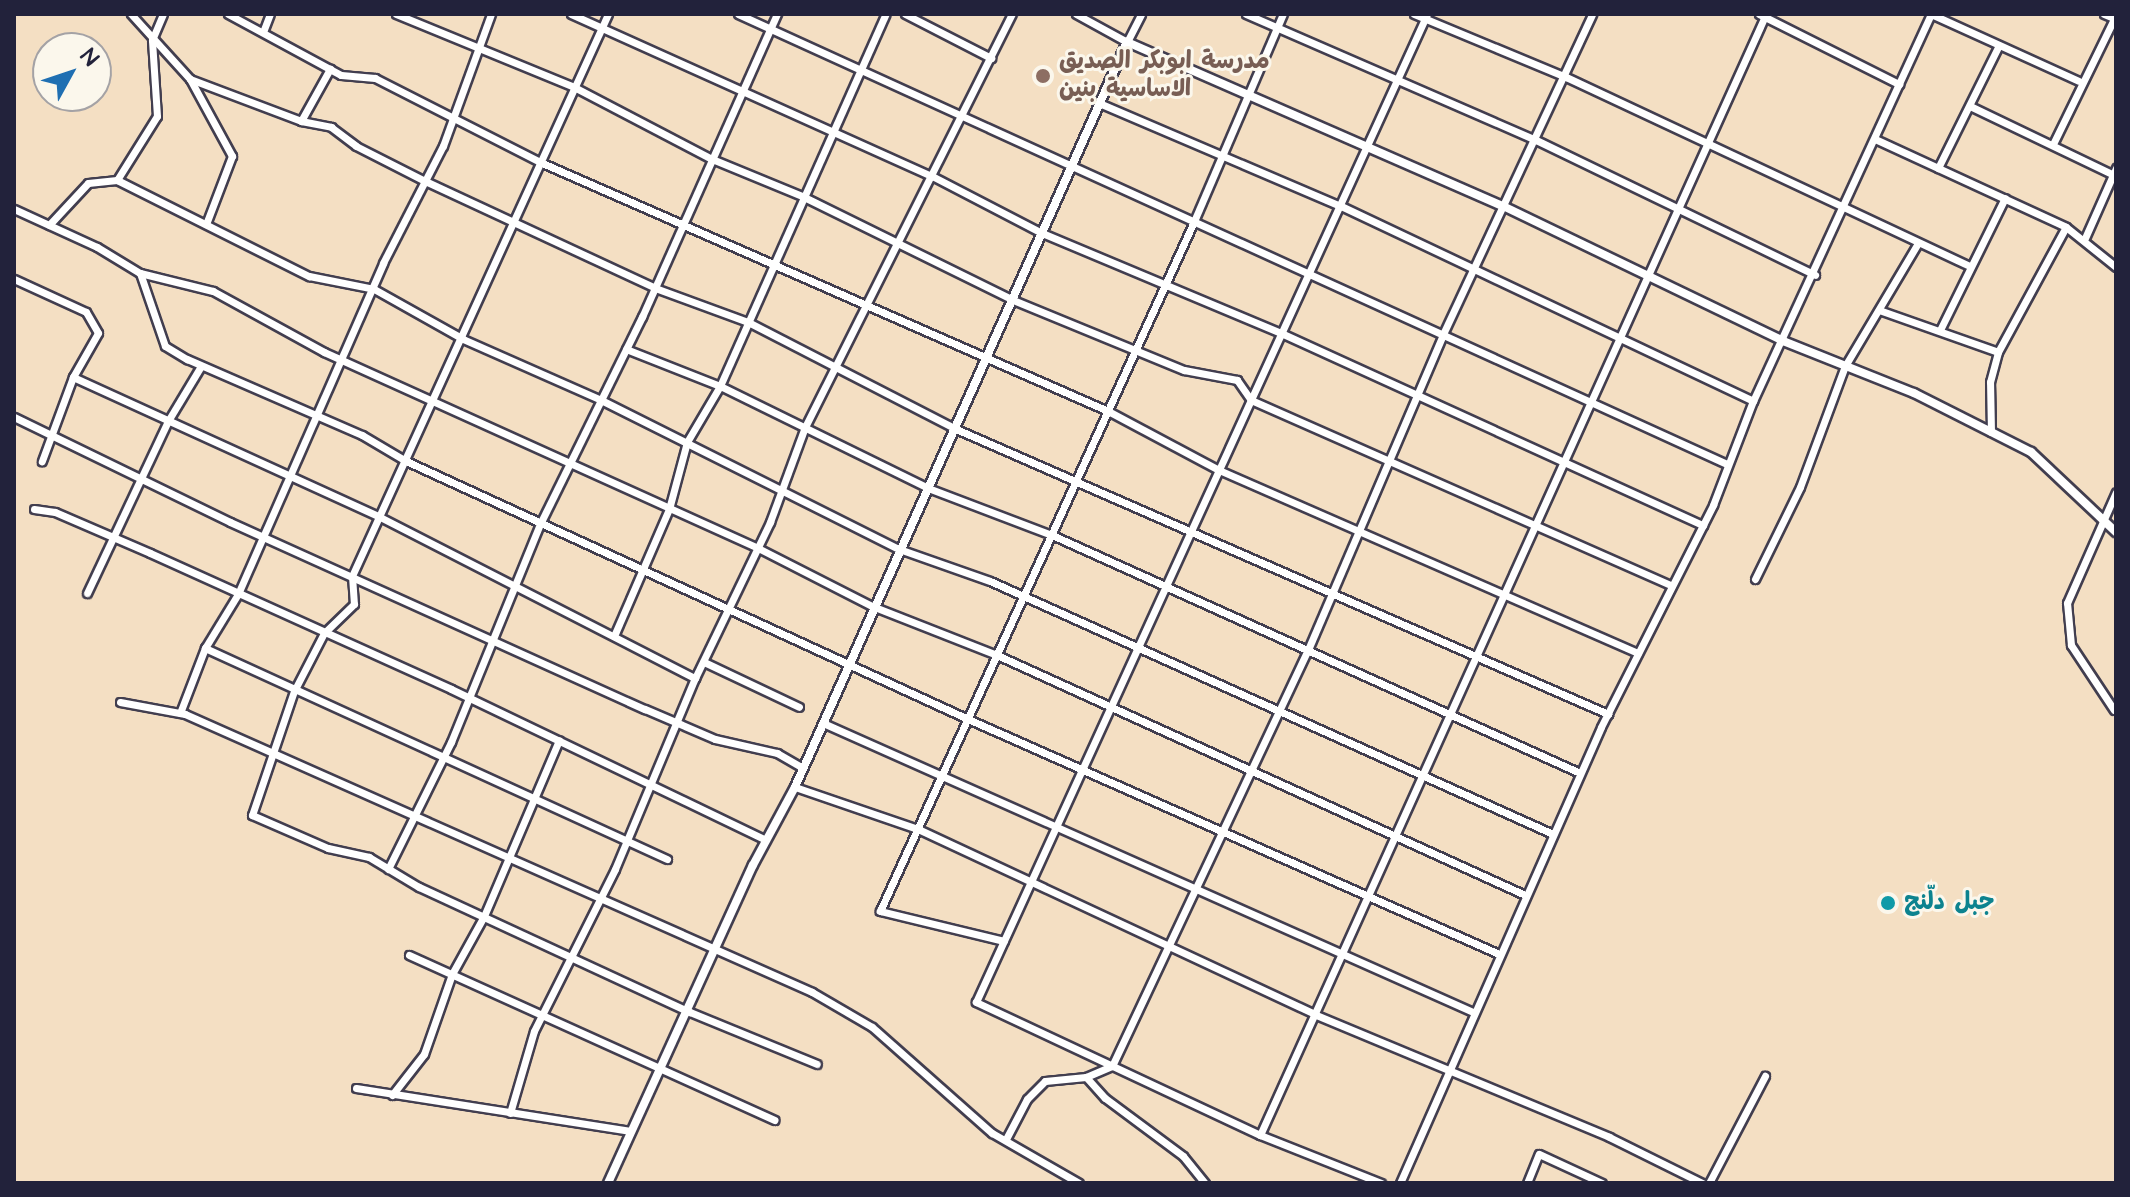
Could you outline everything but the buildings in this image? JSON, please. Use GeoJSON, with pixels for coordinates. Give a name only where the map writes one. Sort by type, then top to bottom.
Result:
{"type":"FeatureCollection","features":[{"type":"Feature","properties":{"kind":"street"},"geometry":{"type":"LineString","coordinates":[[131,14],[190,79],[232,156],[206,224]]}},
{"type":"Feature","properties":{"kind":"street"},"geometry":{"type":"LineString","coordinates":[[117,180],[157,116],[152,40],[163,14]]}},
{"type":"Feature","properties":{"kind":"street"},"geometry":{"type":"LineString","coordinates":[[228,14],[341,75],[375,78],[540,162],[868,305],[986,361],[1108,411],[1219,470],[1638,653]]}},
{"type":"Feature","properties":{"kind":"street"},"geometry":{"type":"LineString","coordinates":[[263,32],[270,14]]}},
{"type":"Feature","properties":{"kind":"street"},"geometry":{"type":"LineString","coordinates":[[396,14],[574,87],[712,159],[804,197],[1013,300],[1184,370],[1237,380],[1251,400],[1532,527],[1672,586]]}},
{"type":"Feature","properties":{"kind":"street"},"geometry":{"type":"LineString","coordinates":[[180,713],[205,648],[238,594],[260,535],[425,181],[453,118],[491,14]]}},
{"type":"Feature","properties":{"kind":"street"},"geometry":{"type":"LineString","coordinates":[[571,14],[932,176],[1042,233],[1281,333],[1703,525]]}},
{"type":"Feature","properties":{"kind":"street"},"geometry":{"type":"LineString","coordinates":[[608,14],[434,403],[352,576],[354,604],[324,633],[294,691],[252,815],[328,848],[369,857],[484,916],[690,1012],[817,1064]]}},
{"type":"Feature","properties":{"kind":"street"},"geometry":{"type":"LineString","coordinates":[[738,14],[860,72],[1590,398],[1727,464]]}},
{"type":"Feature","properties":{"kind":"street"},"geometry":{"type":"LineString","coordinates":[[388,869],[442,760],[466,696],[541,522],[655,288],[777,14]]}},
{"type":"Feature","properties":{"kind":"street"},"geometry":{"type":"LineString","coordinates":[[614,636],[669,509],[687,442],[720,386],[886,14]]}},
{"type":"Feature","properties":{"kind":"street"},"geometry":{"type":"LineString","coordinates":[[905,14],[991,58]]}},
{"type":"Feature","properties":{"kind":"street"},"geometry":{"type":"LineString","coordinates":[[510,1113],[542,1014],[575,956],[695,678],[758,548],[805,427],[838,367],[1012,14]]}},
{"type":"Feature","properties":{"kind":"street"},"geometry":{"type":"LineString","coordinates":[[1076,14],[1127,42],[1503,206],[1783,341],[1991,432],[2031,452],[2116,532]]}},
{"type":"Feature","properties":{"kind":"street"},"geometry":{"type":"LineString","coordinates":[[608,1183],[658,1070],[690,1012],[766,840],[795,787],[872,606],[956,429],[1141,14]]}},
{"type":"Feature","properties":{"kind":"street"},"geometry":{"type":"LineString","coordinates":[[1246,14],[1536,140],[1815,275]]}},
{"type":"Feature","properties":{"kind":"street"},"geometry":{"type":"LineString","coordinates":[[1004,941],[880,911],[1195,219],[1246,92],[1283,14]]}},
{"type":"Feature","properties":{"kind":"street"},"geometry":{"type":"LineString","coordinates":[[1414,14],[1426,16],[1566,77],[1970,266]]}},
{"type":"Feature","properties":{"kind":"street"},"geometry":{"type":"LineString","coordinates":[[1006,1139],[1027,1099],[1045,1081],[1086,1077],[1112,1066],[1280,712],[1334,593],[1443,334],[1566,77],[1592,14]]}},
{"type":"Feature","properties":{"kind":"street"},"geometry":{"type":"LineString","coordinates":[[1400,1183],[1580,773],[1703,525],[1753,401],[1815,275],[1931,14],[2079,81]]}},
{"type":"Feature","properties":{"kind":"street"},"geometry":{"type":"LineString","coordinates":[[2053,144],[2079,81],[2115,19],[2104,14]]}},
{"type":"Feature","properties":{"kind":"street"},"geometry":{"type":"LineString","coordinates":[[1260,1135],[1763,15],[1899,84]]}},
{"type":"Feature","properties":{"kind":"street"},"geometry":{"type":"LineString","coordinates":[[1381,1183],[1260,1135],[976,1002],[1426,16]]}},
{"type":"Feature","properties":{"kind":"street"},"geometry":{"type":"LineString","coordinates":[[1938,168],[1972,107],[1999,45]]}},
{"type":"Feature","properties":{"kind":"street"},"geometry":{"type":"LineString","coordinates":[[301,121],[330,69]]}},
{"type":"Feature","properties":{"kind":"street"},"geometry":{"type":"LineString","coordinates":[[190,79],[301,121],[331,127],[356,146],[425,181],[655,288],[748,322],[956,429],[1608,714]]}},
{"type":"Feature","properties":{"kind":"street"},"geometry":{"type":"LineString","coordinates":[[1099,103],[1476,267],[1753,401]]}},
{"type":"Feature","properties":{"kind":"street"},"geometry":{"type":"LineString","coordinates":[[1972,107],[2115,173],[2085,238]]}},
{"type":"Feature","properties":{"kind":"street"},"geometry":{"type":"LineString","coordinates":[[1875,139],[2066,227],[2085,238],[2116,267]]}},
{"type":"Feature","properties":{"kind":"street"},"geometry":{"type":"LineString","coordinates":[[49,225],[88,183],[117,180],[309,276],[374,289],[463,339],[601,400],[899,549],[1023,596],[1553,834]]}},
{"type":"Feature","properties":{"kind":"street"},"geometry":{"type":"LineString","coordinates":[[1940,330],[2005,198]]}},
{"type":"Feature","properties":{"kind":"street"},"geometry":{"type":"LineString","coordinates":[[14,209],[140,273],[213,291],[341,360],[569,466],[758,548],[872,606],[997,655],[1110,709],[1395,834],[1525,895]]}},
{"type":"Feature","properties":{"kind":"street"},"geometry":{"type":"LineString","coordinates":[[1991,432],[1990,382],[1998,352],[2066,227]]}},
{"type":"Feature","properties":{"kind":"street"},"geometry":{"type":"LineString","coordinates":[[1755,579],[1800,487],[1845,366],[1918,243]]}},
{"type":"Feature","properties":{"kind":"street"},"geometry":{"type":"LineString","coordinates":[[140,273],[165,346],[201,366],[731,607],[968,719],[1499,954]]}},
{"type":"Feature","properties":{"kind":"street"},"geometry":{"type":"LineString","coordinates":[[14,279],[86,312],[98,333],[73,377],[42,461]]}},
{"type":"Feature","properties":{"kind":"street"},"geometry":{"type":"LineString","coordinates":[[1879,310],[1998,352]]}},
{"type":"Feature","properties":{"kind":"street"},"geometry":{"type":"LineString","coordinates":[[626,349],[720,386],[928,488],[1052,535],[1164,589],[1580,773]]}},
{"type":"Feature","properties":{"kind":"street"},"geometry":{"type":"LineString","coordinates":[[87,593],[168,421],[201,366]]}},
{"type":"Feature","properties":{"kind":"street"},"geometry":{"type":"LineString","coordinates":[[73,377],[380,517],[695,678]]}},
{"type":"Feature","properties":{"kind":"street"},"geometry":{"type":"LineString","coordinates":[[14,417],[260,535],[676,722],[715,739],[777,753],[803,768]]}},
{"type":"Feature","properties":{"kind":"street"},"geometry":{"type":"LineString","coordinates":[[2115,709],[2071,645],[2067,603],[2116,492]]}},
{"type":"Feature","properties":{"kind":"street"},"geometry":{"type":"LineString","coordinates":[[34,509],[114,537],[466,696],[766,840]]}},
{"type":"Feature","properties":{"kind":"street"},"geometry":{"type":"LineString","coordinates":[[205,648],[442,760],[667,859]]}},
{"type":"Feature","properties":{"kind":"street"},"geometry":{"type":"LineString","coordinates":[[704,662],[799,707]]}},
{"type":"Feature","properties":{"kind":"street"},"geometry":{"type":"LineString","coordinates":[[120,702],[180,713],[416,813],[714,953],[812,992],[872,1027],[992,1133],[1079,1183]]}},
{"type":"Feature","properties":{"kind":"street"},"geometry":{"type":"LineString","coordinates":[[823,723],[943,773],[1056,827],[1473,1012]]}},
{"type":"Feature","properties":{"kind":"street"},"geometry":{"type":"LineString","coordinates":[[392,1095],[424,1054],[452,974],[484,916],[559,740]]}},
{"type":"Feature","properties":{"kind":"street"},"geometry":{"type":"LineString","coordinates":[[795,787],[918,829],[1314,1014],[1447,1073],[1609,1137],[1702,1183]]}},
{"type":"Feature","properties":{"kind":"street"},"geometry":{"type":"LineString","coordinates":[[409,955],[774,1120]]}},
{"type":"Feature","properties":{"kind":"street"},"geometry":{"type":"LineString","coordinates":[[1709,1183],[1765,1076]]}},
{"type":"Feature","properties":{"kind":"street"},"geometry":{"type":"LineString","coordinates":[[1086,1077],[1105,1098],[1183,1156],[1205,1183]]}},
{"type":"Feature","properties":{"kind":"street"},"geometry":{"type":"LineString","coordinates":[[356,1088],[631,1131]]}},
{"type":"Feature","properties":{"kind":"street"},"geometry":{"type":"LineString","coordinates":[[1527,1183],[1539,1154],[1583,1179],[1602,1183]]}},
{"type":"Feature","properties":{"kind":"place","name":"مدرسة ابوبكر الصديق الاساسية بنين"},"geometry":{"type":"Point","coordinates":[1043,76]}},
{"type":"Feature","properties":{"kind":"place","name":"جبل دلّنج"},"geometry":{"type":"Point","coordinates":[1888,903]}}]}
